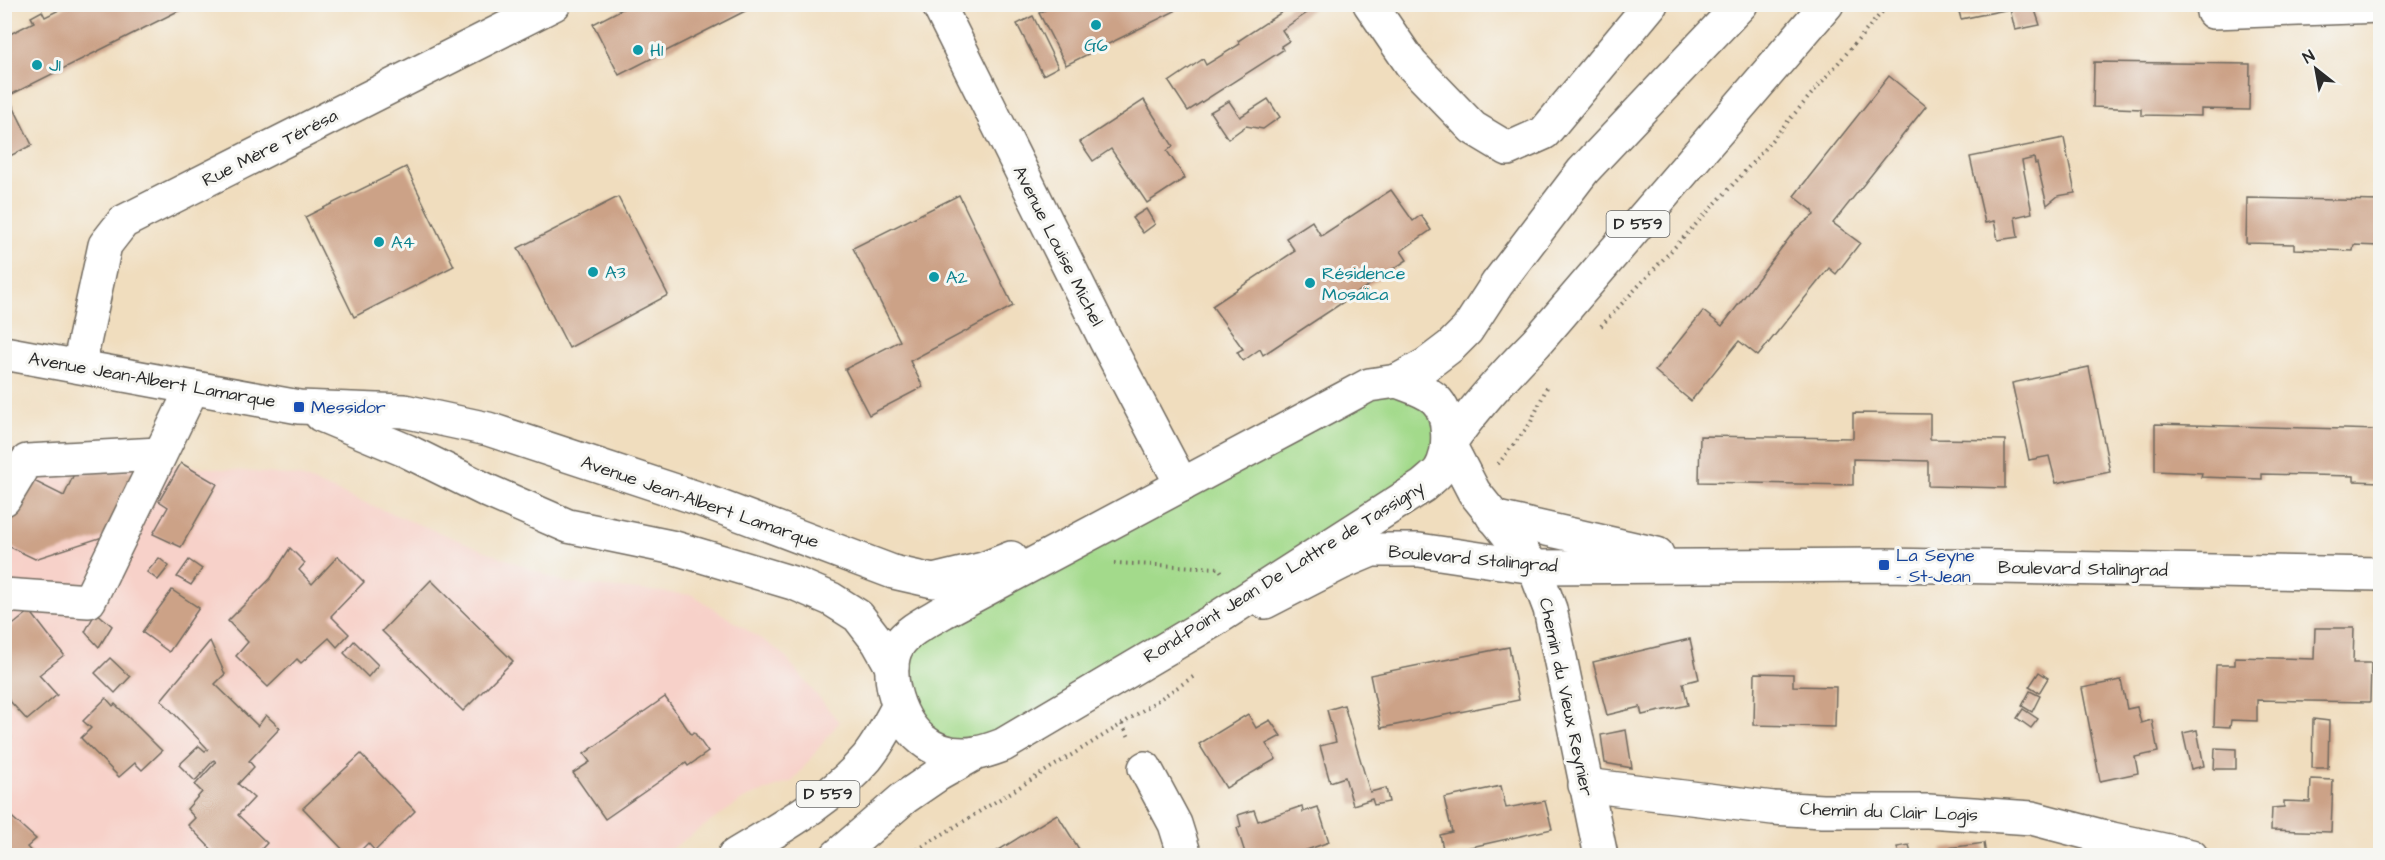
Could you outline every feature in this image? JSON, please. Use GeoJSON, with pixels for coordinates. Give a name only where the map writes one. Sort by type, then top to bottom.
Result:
{"type":"FeatureCollection","features":[{"type":"Feature","properties":{"kind":"main road","name":"Rue Mère Térésa"},"geometry":{"type":"LineString","coordinates":[[79,366],[105,245],[123,222],[554,4]]}},
{"type":"Feature","properties":{"kind":"main road","name":"Avenue Louise Michel"},"geometry":{"type":"LineString","coordinates":[[938,4],[1105,339],[1182,485]]}},
{"type":"Feature","properties":{"kind":"main road"},"geometry":{"type":"LineString","coordinates":[[1370,4],[1419,72],[1473,128],[1508,149],[1544,133],[1651,4]]}},
{"type":"Feature","properties":{"kind":"main road"},"geometry":{"type":"LineString","coordinates":[[892,667],[897,646],[910,633],[943,612],[1360,390],[1397,381],[1426,365],[1451,346],[1467,330],[1497,284],[1583,171],[1741,4]]}},
{"type":"Feature","properties":{"kind":"main road","name":"D 559"},"geometry":{"type":"LineString","coordinates":[[1449,444],[1498,382],[1536,343],[1827,4]]}},
{"type":"Feature","properties":{"kind":"main road"},"geometry":{"type":"LineString","coordinates":[[2212,4],[2213,12],[2380,6]]}},
{"type":"Feature","properties":{"kind":"main road","name":"Avenue Jean-Albert Lamarque"},"geometry":{"type":"LineString","coordinates":[[4,353],[299,407],[404,411],[488,429],[694,497],[893,572],[933,581],[982,569],[1037,548],[1094,533]]}},
{"type":"Feature","properties":{"kind":"main road"},"geometry":{"type":"LineString","coordinates":[[1397,381],[1437,400],[1446,421],[1449,444],[1468,483],[1493,517]]}},
{"type":"Feature","properties":{"kind":"main road"},"geometry":{"type":"LineString","coordinates":[[4,595],[89,601],[192,389]]}},
{"type":"Feature","properties":{"kind":"main road","name":"Avenue Jean-Albert Lamarque"},"geometry":{"type":"LineString","coordinates":[[299,407],[407,451],[488,491],[568,526],[675,548],[796,584],[831,599],[858,616],[878,642],[892,667]]}},
{"type":"Feature","properties":{"kind":"main road","name":"Rond-Point Jean De Lattre de Tassigny"},"geometry":{"type":"LineString","coordinates":[[892,667],[898,707],[908,727],[928,745],[951,753],[976,753],[1003,746],[1242,603],[1423,486],[1440,469],[1449,444]]}},
{"type":"Feature","properties":{"kind":"main road"},"geometry":{"type":"LineString","coordinates":[[4,499],[27,461],[159,454]]}},
{"type":"Feature","properties":{"kind":"main road","name":"Chemin du Vieux Reynier"},"geometry":{"type":"LineString","coordinates":[[1493,517],[1534,567],[1550,609],[1601,855]]}},
{"type":"Feature","properties":{"kind":"main road","name":"Boulevard Stalingrad"},"geometry":{"type":"LineString","coordinates":[[1493,517],[1714,567]]}},
{"type":"Feature","properties":{"kind":"main road","name":"Boulevard Stalingrad"},"geometry":{"type":"LineString","coordinates":[[1211,622],[1248,611],[1341,563],[1372,550],[1419,550],[1534,567],[1884,565],[2380,574]]}},
{"type":"Feature","properties":{"kind":"main road","name":"D 559"},"geometry":{"type":"LineString","coordinates":[[734,855],[806,813],[838,786],[868,757],[898,707]]}},
{"type":"Feature","properties":{"kind":"main road","name":"D 559"},"geometry":{"type":"LineString","coordinates":[[837,855],[904,798],[939,774],[976,753]]}},
{"type":"Feature","properties":{"kind":"main road"},"geometry":{"type":"LineString","coordinates":[[1145,768],[1174,824],[1185,855]]}},
{"type":"Feature","properties":{"kind":"main road","name":"Chemin du Clair Logis"},"geometry":{"type":"LineString","coordinates":[[1585,785],[1783,809],[1928,811],[2032,818],[2112,839],[2191,855]]}},
{"type":"Feature","properties":{"kind":"path"},"geometry":{"type":"LineString","coordinates":[[1597,331],[1740,177],[1889,4]]}},
{"type":"Feature","properties":{"kind":"path"},"geometry":{"type":"LineString","coordinates":[[1493,469],[1530,424],[1549,382]]}},
{"type":"Feature","properties":{"kind":"path"},"geometry":{"type":"LineString","coordinates":[[1094,533],[1111,563],[1219,568],[1242,603]]}},
{"type":"Feature","properties":{"kind":"path"},"geometry":{"type":"LineString","coordinates":[[907,855],[1122,724],[1206,669]]}},
{"type":"Feature","properties":{"kind":"shaded area"},"geometry":{"type":"Polygon","coordinates":[[[4,449],[298,476],[566,583],[693,595],[781,652],[839,722],[793,781],[745,798],[662,855],[5,855],[4,449]]]}},
{"type":"Feature","properties":{"kind":"green space"},"geometry":{"type":"Polygon","coordinates":[[[1369,385],[1437,400],[1440,469],[1003,745],[928,745],[897,646],[1369,385]]]}},
{"type":"Feature","properties":{"kind":"building","name":"J1"},"geometry":{"type":"Polygon","coordinates":[[[71,4],[192,4],[8,96],[32,145],[4,159],[4,37],[34,22],[31,17],[42,11],[45,17],[71,4]]]}},
{"type":"Feature","properties":{"kind":"building","name":"H1"},"geometry":{"type":"Polygon","coordinates":[[[632,4],[759,4],[619,75],[593,24],[632,4]]]}},
{"type":"Feature","properties":{"kind":"building","name":"G6"},"geometry":{"type":"Polygon","coordinates":[[[1057,4],[1172,4],[1175,11],[1066,65],[1039,13],[1057,4]]]}},
{"type":"Feature","properties":{"kind":"building"},"geometry":{"type":"Polygon","coordinates":[[[1294,4],[1320,4],[1282,30],[1289,41],[1281,46],[1283,50],[1188,111],[1169,82],[1203,59],[1206,65],[1240,44],[1238,41],[1294,4]]]}},
{"type":"Feature","properties":{"kind":"building"},"geometry":{"type":"Polygon","coordinates":[[[1957,4],[2033,4],[2040,25],[2015,30],[2010,9],[1961,19],[1957,4]]]}},
{"type":"Feature","properties":{"kind":"building"},"geometry":{"type":"Polygon","coordinates":[[[1033,16],[1058,67],[1043,75],[1017,24],[1033,16]]]}},
{"type":"Feature","properties":{"kind":"building"},"geometry":{"type":"Polygon","coordinates":[[[2094,62],[2250,64],[2249,110],[2201,109],[2201,116],[2141,115],[2141,109],[2093,107],[2094,62]]]}},
{"type":"Feature","properties":{"kind":"building"},"geometry":{"type":"Polygon","coordinates":[[[1889,76],[1926,106],[1833,223],[1860,243],[1836,274],[1829,268],[1758,356],[1739,341],[1691,401],[1655,371],[1703,311],[1722,326],[1796,229],[1814,215],[1813,211],[1794,196],[1889,76]]]}},
{"type":"Feature","properties":{"kind":"building"},"geometry":{"type":"Polygon","coordinates":[[[1268,99],[1280,117],[1263,129],[1246,126],[1228,139],[1210,112],[1229,101],[1240,117],[1268,99]]]}},
{"type":"Feature","properties":{"kind":"building"},"geometry":{"type":"Polygon","coordinates":[[[1144,100],[1173,146],[1167,151],[1185,178],[1147,203],[1111,149],[1093,161],[1080,142],[1144,100]]]}},
{"type":"Feature","properties":{"kind":"building"},"geometry":{"type":"Polygon","coordinates":[[[2064,138],[2075,193],[2058,196],[2047,205],[2037,163],[2035,164],[2034,158],[2022,161],[2032,213],[2015,217],[2018,237],[1998,240],[1994,221],[1985,223],[1970,157],[2064,138]]]}},
{"type":"Feature","properties":{"kind":"building","name":"A4"},"geometry":{"type":"Polygon","coordinates":[[[406,167],[454,266],[354,317],[305,217],[406,167]]]}},
{"type":"Feature","properties":{"kind":"building","name":"Résidence Mosaïca"},"geometry":{"type":"Polygon","coordinates":[[[1391,190],[1413,221],[1421,215],[1431,230],[1401,251],[1407,260],[1263,355],[1260,349],[1243,361],[1237,352],[1243,349],[1212,306],[1295,251],[1286,238],[1312,221],[1321,236],[1391,190]]]}},
{"type":"Feature","properties":{"kind":"building","name":"A2"},"geometry":{"type":"Polygon","coordinates":[[[959,195],[1013,306],[910,361],[923,387],[869,415],[845,369],[900,341],[853,248],[959,195]]]}},
{"type":"Feature","properties":{"kind":"building","name":"A3"},"geometry":{"type":"Polygon","coordinates":[[[618,197],[668,295],[569,348],[518,248],[618,197]]]}},
{"type":"Feature","properties":{"kind":"building"},"geometry":{"type":"Polygon","coordinates":[[[2247,198],[2380,201],[2380,246],[2354,245],[2353,251],[2294,249],[2294,244],[2246,243],[2247,198]]]}},
{"type":"Feature","properties":{"kind":"building"},"geometry":{"type":"Polygon","coordinates":[[[1146,209],[1155,224],[1143,233],[1132,218],[1146,209]]]}},
{"type":"Feature","properties":{"kind":"building"},"geometry":{"type":"Polygon","coordinates":[[[2089,367],[2110,472],[2056,483],[2049,456],[2029,460],[2012,383],[2089,367]]]}},
{"type":"Feature","properties":{"kind":"building"},"geometry":{"type":"Polygon","coordinates":[[[1853,413],[1930,414],[1930,439],[2005,440],[2005,488],[1928,486],[1928,461],[1853,459],[1853,485],[1699,482],[1700,436],[1853,438],[1853,413]]]}},
{"type":"Feature","properties":{"kind":"building"},"geometry":{"type":"Polygon","coordinates":[[[2155,424],[2380,430],[2380,482],[2354,481],[2354,476],[2262,474],[2262,479],[2201,477],[2202,473],[2155,471],[2155,424]]]}},
{"type":"Feature","properties":{"kind":"building"},"geometry":{"type":"Polygon","coordinates":[[[181,463],[217,484],[181,547],[153,534],[168,507],[159,501],[181,463]]]}},
{"type":"Feature","properties":{"kind":"building"},"geometry":{"type":"Polygon","coordinates":[[[145,470],[112,534],[35,559],[4,544],[4,518],[24,476],[64,496],[74,474],[145,470]]]}},
{"type":"Feature","properties":{"kind":"building"},"geometry":{"type":"Polygon","coordinates":[[[290,548],[305,563],[299,570],[312,584],[338,556],[364,582],[331,616],[349,634],[337,647],[329,638],[301,663],[297,659],[268,687],[236,656],[248,642],[228,621],[271,578],[290,548]]]}},
{"type":"Feature","properties":{"kind":"building"},"geometry":{"type":"Polygon","coordinates":[[[159,558],[169,566],[158,580],[147,572],[159,558]]]}},
{"type":"Feature","properties":{"kind":"building"},"geometry":{"type":"Polygon","coordinates":[[[189,560],[202,569],[191,585],[177,577],[189,560]]]}},
{"type":"Feature","properties":{"kind":"building"},"geometry":{"type":"Polygon","coordinates":[[[431,580],[513,661],[463,711],[382,631],[431,580]]]}},
{"type":"Feature","properties":{"kind":"building"},"geometry":{"type":"Polygon","coordinates":[[[172,590],[199,608],[169,652],[142,632],[172,590]]]}},
{"type":"Feature","properties":{"kind":"building"},"geometry":{"type":"Polygon","coordinates":[[[30,611],[64,655],[39,675],[57,695],[27,720],[9,700],[4,704],[4,632],[30,611]]]}},
{"type":"Feature","properties":{"kind":"building"},"geometry":{"type":"Polygon","coordinates":[[[96,612],[112,626],[99,647],[85,632],[96,612]]]}},
{"type":"Feature","properties":{"kind":"building"},"geometry":{"type":"Polygon","coordinates":[[[2315,628],[2354,628],[2353,663],[2371,663],[2370,702],[2257,700],[2257,721],[2231,720],[2230,727],[2214,726],[2216,665],[2235,665],[2235,657],[2314,659],[2315,628]]]}},
{"type":"Feature","properties":{"kind":"building"},"geometry":{"type":"Polygon","coordinates":[[[1690,639],[1699,679],[1683,683],[1688,705],[1642,715],[1640,707],[1607,715],[1593,662],[1690,639]]]}},
{"type":"Feature","properties":{"kind":"building"},"geometry":{"type":"Polygon","coordinates":[[[210,641],[225,674],[215,684],[258,726],[266,715],[280,728],[249,761],[254,767],[238,784],[254,798],[238,815],[267,843],[255,856],[218,856],[188,825],[195,818],[187,809],[202,792],[195,785],[216,762],[214,760],[195,781],[179,765],[199,746],[205,751],[208,749],[161,700],[210,641]]]}},
{"type":"Feature","properties":{"kind":"building"},"geometry":{"type":"Polygon","coordinates":[[[354,641],[378,665],[368,677],[344,653],[354,641]]]}},
{"type":"Feature","properties":{"kind":"building"},"geometry":{"type":"Polygon","coordinates":[[[1509,647],[1519,700],[1381,728],[1370,675],[1509,647]]]}},
{"type":"Feature","properties":{"kind":"building"},"geometry":{"type":"Polygon","coordinates":[[[110,658],[130,677],[115,693],[95,673],[110,658]]]}},
{"type":"Feature","properties":{"kind":"building"},"geometry":{"type":"Polygon","coordinates":[[[2039,672],[2048,678],[2039,693],[2029,687],[2039,672]]]}},
{"type":"Feature","properties":{"kind":"building"},"geometry":{"type":"Polygon","coordinates":[[[1755,673],[1793,674],[1793,686],[1836,687],[1835,727],[1754,725],[1755,673]]]}},
{"type":"Feature","properties":{"kind":"building"},"geometry":{"type":"Polygon","coordinates":[[[2121,680],[2127,709],[2137,707],[2141,723],[2152,720],[2158,752],[2135,757],[2138,773],[2100,781],[2082,688],[2121,680]]]}},
{"type":"Feature","properties":{"kind":"building"},"geometry":{"type":"Polygon","coordinates":[[[2030,691],[2040,696],[2032,712],[2022,706],[2030,691]]]}},
{"type":"Feature","properties":{"kind":"building"},"geometry":{"type":"Polygon","coordinates":[[[665,697],[691,734],[694,732],[708,752],[688,766],[686,763],[605,819],[573,773],[590,762],[584,754],[665,697]]]}},
{"type":"Feature","properties":{"kind":"building"},"geometry":{"type":"Polygon","coordinates":[[[106,698],[113,706],[115,704],[162,751],[142,770],[135,763],[119,777],[81,738],[91,728],[83,721],[106,698]]]}},
{"type":"Feature","properties":{"kind":"building"},"geometry":{"type":"Polygon","coordinates":[[[1344,705],[1370,792],[1386,788],[1389,802],[1374,805],[1372,799],[1353,805],[1345,777],[1330,782],[1320,746],[1336,742],[1327,710],[1344,705]]]}},
{"type":"Feature","properties":{"kind":"building"},"geometry":{"type":"Polygon","coordinates":[[[2023,709],[2038,719],[2031,728],[2017,718],[2023,709]]]}},
{"type":"Feature","properties":{"kind":"building"},"geometry":{"type":"Polygon","coordinates":[[[1248,714],[1256,728],[1270,720],[1281,736],[1266,744],[1276,759],[1226,788],[1199,744],[1248,714]]]}},
{"type":"Feature","properties":{"kind":"building"},"geometry":{"type":"Polygon","coordinates":[[[2313,719],[2329,721],[2328,768],[2312,768],[2313,719]]]}},
{"type":"Feature","properties":{"kind":"building"},"geometry":{"type":"Polygon","coordinates":[[[4,726],[11,734],[4,740],[4,726]]]}},
{"type":"Feature","properties":{"kind":"building"},"geometry":{"type":"Polygon","coordinates":[[[1626,730],[1632,768],[1605,763],[1601,735],[1626,730]]]}},
{"type":"Feature","properties":{"kind":"building"},"geometry":{"type":"Polygon","coordinates":[[[2197,730],[2204,766],[2191,769],[2183,733],[2197,730]]]}},
{"type":"Feature","properties":{"kind":"building"},"geometry":{"type":"Polygon","coordinates":[[[2215,748],[2236,749],[2236,769],[2214,769],[2215,748]]]}},
{"type":"Feature","properties":{"kind":"building"},"geometry":{"type":"Polygon","coordinates":[[[361,754],[415,811],[375,851],[368,843],[355,856],[349,856],[303,808],[361,754]]]}},
{"type":"Feature","properties":{"kind":"building"},"geometry":{"type":"Polygon","coordinates":[[[2311,779],[2333,780],[2331,832],[2271,830],[2272,808],[2284,807],[2284,801],[2310,802],[2311,779]]]}},
{"type":"Feature","properties":{"kind":"building"},"geometry":{"type":"Polygon","coordinates":[[[1501,786],[1506,808],[1545,801],[1552,829],[1444,853],[1440,835],[1452,832],[1444,798],[1501,786]]]}},
{"type":"Feature","properties":{"kind":"building"},"geometry":{"type":"Polygon","coordinates":[[[1302,806],[1303,812],[1318,807],[1329,842],[1290,856],[1246,856],[1237,828],[1241,826],[1238,815],[1254,810],[1258,821],[1302,806]]]}},
{"type":"Feature","properties":{"kind":"building"},"geometry":{"type":"Polygon","coordinates":[[[4,810],[36,839],[27,847],[35,856],[4,856],[4,810]]]}},
{"type":"Feature","properties":{"kind":"building"},"geometry":{"type":"Polygon","coordinates":[[[1057,814],[1079,849],[1068,856],[989,856],[1057,814]]]}},
{"type":"Feature","properties":{"kind":"building"},"geometry":{"type":"Polygon","coordinates":[[[1984,843],[1986,856],[1943,856],[1942,849],[1984,843]]]}},
{"type":"Feature","properties":{"kind":"building"},"geometry":{"type":"Polygon","coordinates":[[[1909,845],[1912,856],[1899,856],[1897,847],[1909,845]]]}},
{"type":"Feature","properties":{"kind":"place","name":"G6"},"geometry":{"type":"Point","coordinates":[1096,25]}},
{"type":"Feature","properties":{"kind":"place","name":"H1"},"geometry":{"type":"Point","coordinates":[638,50]}},
{"type":"Feature","properties":{"kind":"place","name":"J1"},"geometry":{"type":"Point","coordinates":[37,65]}},
{"type":"Feature","properties":{"kind":"place","name":"A4"},"geometry":{"type":"Point","coordinates":[379,242]}},
{"type":"Feature","properties":{"kind":"place","name":"A3"},"geometry":{"type":"Point","coordinates":[593,272]}},
{"type":"Feature","properties":{"kind":"place","name":"A2"},"geometry":{"type":"Point","coordinates":[934,277]}},
{"type":"Feature","properties":{"kind":"place","name":"Résidence Mosaïca"},"geometry":{"type":"Point","coordinates":[1310,283]}},
{"type":"Feature","properties":{"kind":"place","name":"Messidor"},"geometry":{"type":"Point","coordinates":[299,407]}},
{"type":"Feature","properties":{"kind":"place","name":"La Seyne - St-Jean"},"geometry":{"type":"Point","coordinates":[1884,565]}}]}
